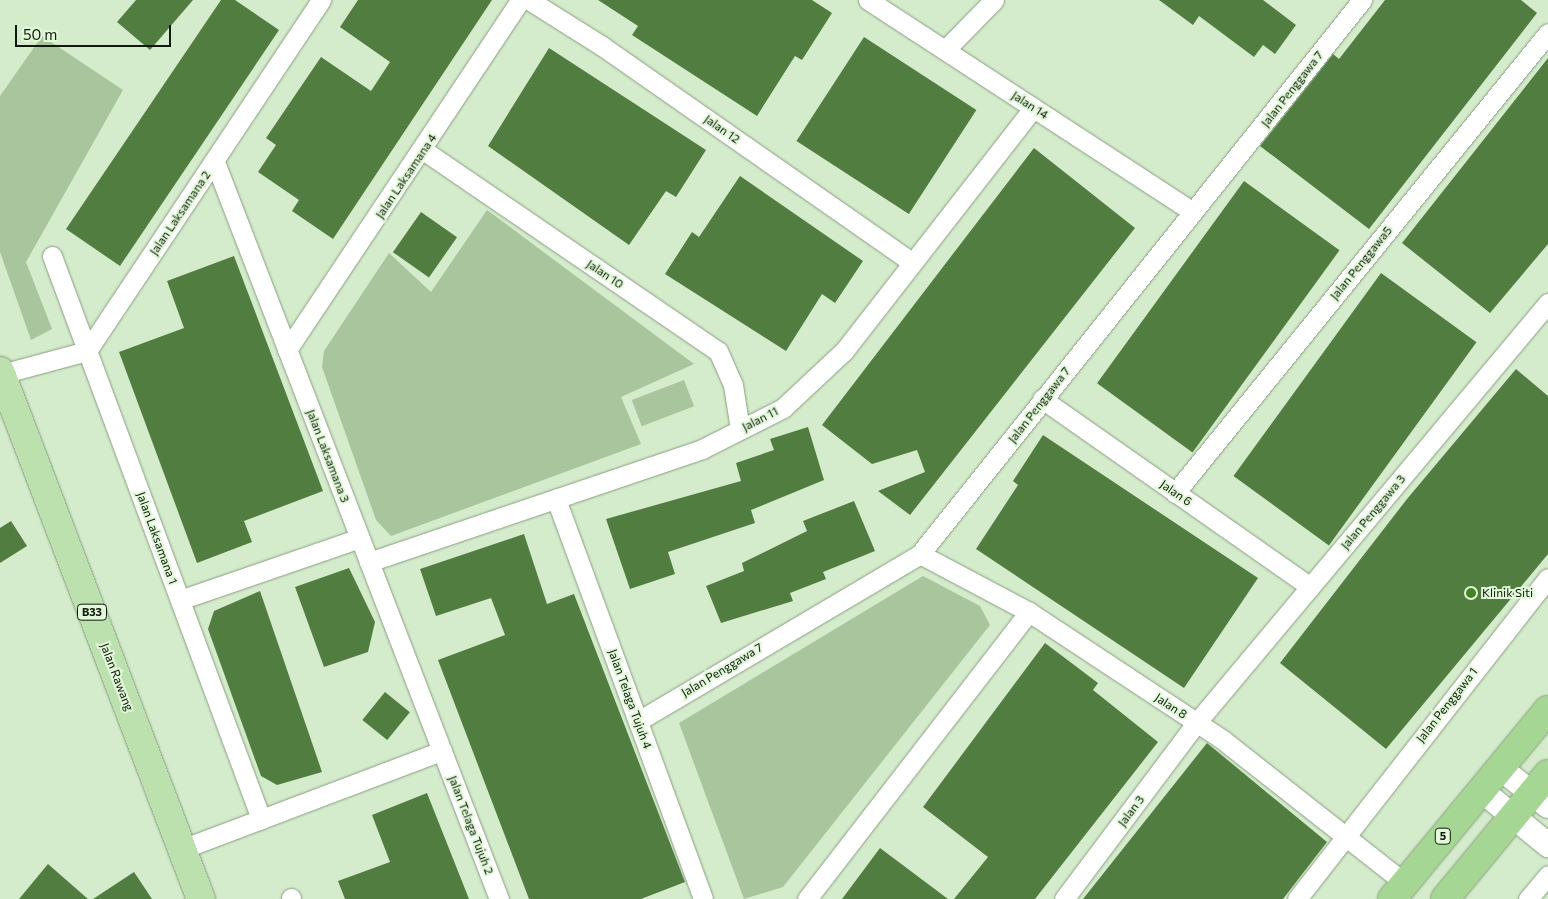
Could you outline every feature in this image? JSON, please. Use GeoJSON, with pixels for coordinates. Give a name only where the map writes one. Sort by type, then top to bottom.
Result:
{"type":"FeatureCollection","features":[{"type":"Feature","properties":{"kind":"highway","name":"5"},"geometry":{"type":"LineString","coordinates":[[1398,891],[1548,710]]}},
{"type":"Feature","properties":{"kind":"highway"},"geometry":{"type":"LineString","coordinates":[[1445,899],[1513,817],[1543,791]]}},
{"type":"Feature","properties":{"kind":"main road","name":"Jalan Rawang"},"geometry":{"type":"LineString","coordinates":[[0,373],[201,899]]}},
{"type":"Feature","properties":{"kind":"street","name":"Jalan Laksamana 2"},"geometry":{"type":"LineString","coordinates":[[87,351],[215,162],[320,0]]}},
{"type":"Feature","properties":{"kind":"street","name":"Jalan Laksamana 4"},"geometry":{"type":"LineString","coordinates":[[287,350],[424,150],[520,0]]}},
{"type":"Feature","properties":{"kind":"street","name":"Jalan 12"},"geometry":{"type":"LineString","coordinates":[[529,0],[602,46],[912,262]]}},
{"type":"Feature","properties":{"kind":"street","name":"Jalan 14"},"geometry":{"type":"LineString","coordinates":[[868,0],[1192,211]]}},
{"type":"Feature","properties":{"kind":"street"},"geometry":{"type":"LineString","coordinates":[[946,50],[994,0]]}},
{"type":"Feature","properties":{"kind":"street","name":"Jalan Penggawa 7"},"geometry":{"type":"LineString","coordinates":[[638,720],[920,554],[1362,0]]}},
{"type":"Feature","properties":{"kind":"street","name":"Jalan Penggawa5"},"geometry":{"type":"LineString","coordinates":[[1175,493],[1548,33]]}},
{"type":"Feature","properties":{"kind":"street","name":"Jalan 11"},"geometry":{"type":"LineString","coordinates":[[369,562],[702,449],[783,408],[829,367],[1033,108]]}},
{"type":"Feature","properties":{"kind":"street","name":"Jalan 10"},"geometry":{"type":"LineString","coordinates":[[424,150],[718,351],[733,385],[740,430]]}},
{"type":"Feature","properties":{"kind":"street","name":"Jalan Laksamana 3"},"geometry":{"type":"LineString","coordinates":[[215,162],[442,751]]}},
{"type":"Feature","properties":{"kind":"street","name":"Jalan Laksamana 1"},"geometry":{"type":"LineString","coordinates":[[52,256],[261,819]]}},
{"type":"Feature","properties":{"kind":"street","name":"Jalan Penggawa 3"},"geometry":{"type":"LineString","coordinates":[[1197,722],[1548,302]]}},
{"type":"Feature","properties":{"kind":"street"},"geometry":{"type":"LineString","coordinates":[[0,373],[87,351]]}},
{"type":"Feature","properties":{"kind":"street","name":"Jalan 6"},"geometry":{"type":"LineString","coordinates":[[1042,399],[1310,587]]}},
{"type":"Feature","properties":{"kind":"street","name":"Jalan Telaga Tujuh 4"},"geometry":{"type":"LineString","coordinates":[[556,499],[703,899]]}},
{"type":"Feature","properties":{"kind":"street"},"geometry":{"type":"LineString","coordinates":[[180,600],[360,538]]}},
{"type":"Feature","properties":{"kind":"street","name":"Jalan 8"},"geometry":{"type":"LineString","coordinates":[[920,554],[1029,612],[1197,722],[1346,834],[1398,891]]}},
{"type":"Feature","properties":{"kind":"street","name":"Jalan Penggawa 1"},"geometry":{"type":"LineString","coordinates":[[1297,899],[1548,578]]}},
{"type":"Feature","properties":{"kind":"street"},"geometry":{"type":"LineString","coordinates":[[807,899],[1029,612]]}},
{"type":"Feature","properties":{"kind":"street","name":"Jalan 3"},"geometry":{"type":"LineString","coordinates":[[1064,899],[1197,722]]}},
{"type":"Feature","properties":{"kind":"street"},"geometry":{"type":"LineString","coordinates":[[182,849],[442,751]]}},
{"type":"Feature","properties":{"kind":"street","name":"Jalan Telaga Tujuh 2"},"geometry":{"type":"LineString","coordinates":[[442,751],[499,899]]}},
{"type":"Feature","properties":{"kind":"street"},"geometry":{"type":"LineString","coordinates":[[1500,768],[1543,791]]}},
{"type":"Feature","properties":{"kind":"street"},"geometry":{"type":"LineString","coordinates":[[1481,790],[1548,845]]}},
{"type":"Feature","properties":{"kind":"street"},"geometry":{"type":"LineString","coordinates":[[1534,897],[1548,875]]}},
{"type":"Feature","properties":{"kind":"green space"},"geometry":{"type":"Polygon","coordinates":[[[42,36],[123,90],[26,262],[52,329],[31,340],[0,252],[0,96],[42,36]]]}},
{"type":"Feature","properties":{"kind":"green space"},"geometry":{"type":"Polygon","coordinates":[[[487,210],[694,364],[621,397],[641,444],[391,536],[376,520],[322,367],[324,351],[389,253],[431,292],[487,210]]]}},
{"type":"Feature","properties":{"kind":"green space"},"geometry":{"type":"Polygon","coordinates":[[[684,380],[694,406],[642,426],[632,400],[684,380]]]}},
{"type":"Feature","properties":{"kind":"green space"},"geometry":{"type":"Polygon","coordinates":[[[923,576],[980,606],[990,625],[783,887],[744,899],[679,723],[923,576]]]}},
{"type":"Feature","properties":{"kind":"building"},"geometry":{"type":"Polygon","coordinates":[[[136,0],[193,0],[150,50],[117,22],[136,0]]]}},
{"type":"Feature","properties":{"kind":"building"},"geometry":{"type":"Polygon","coordinates":[[[221,0],[235,0],[279,30],[120,266],[66,229],[221,0]]]}},
{"type":"Feature","properties":{"kind":"building"},"geometry":{"type":"Polygon","coordinates":[[[358,0],[492,0],[333,239],[292,211],[299,200],[258,172],[276,145],[266,138],[321,57],[371,91],[390,62],[340,27],[358,0]]]}},
{"type":"Feature","properties":{"kind":"building"},"geometry":{"type":"Polygon","coordinates":[[[598,0],[812,0],[832,13],[802,60],[795,56],[757,116],[632,35],[638,26],[598,0]]]}},
{"type":"Feature","properties":{"kind":"building"},"geometry":{"type":"Polygon","coordinates":[[[1159,0],[1263,0],[1296,25],[1275,54],[1263,45],[1254,57],[1199,16],[1193,25],[1159,0]]]}},
{"type":"Feature","properties":{"kind":"building"},"geometry":{"type":"Polygon","coordinates":[[[1385,0],[1521,0],[1537,13],[1369,229],[1260,146],[1333,54],[1339,59],[1385,0]]]}},
{"type":"Feature","properties":{"kind":"building"},"geometry":{"type":"Polygon","coordinates":[[[864,37],[976,110],[909,214],[796,141],[864,37]]]}},
{"type":"Feature","properties":{"kind":"building"},"geometry":{"type":"Polygon","coordinates":[[[549,48],[706,150],[676,197],[666,191],[629,245],[488,146],[549,48]]]}},
{"type":"Feature","properties":{"kind":"building"},"geometry":{"type":"Polygon","coordinates":[[[1548,58],[1548,244],[1490,313],[1402,243],[1548,58]]]}},
{"type":"Feature","properties":{"kind":"building"},"geometry":{"type":"Polygon","coordinates":[[[1034,148],[1135,228],[910,515],[878,491],[925,472],[917,450],[872,464],[822,425],[1034,148]]]}},
{"type":"Feature","properties":{"kind":"building"},"geometry":{"type":"Polygon","coordinates":[[[740,176],[863,261],[835,303],[822,294],[786,351],[665,274],[692,232],[699,237],[740,176]]]}},
{"type":"Feature","properties":{"kind":"building"},"geometry":{"type":"Polygon","coordinates":[[[1244,181],[1339,250],[1193,453],[1097,383],[1244,181]]]}},
{"type":"Feature","properties":{"kind":"building"},"geometry":{"type":"Polygon","coordinates":[[[421,212],[457,237],[429,277],[393,252],[421,212]]]}},
{"type":"Feature","properties":{"kind":"building"},"geometry":{"type":"Polygon","coordinates":[[[234,256],[323,491],[244,521],[252,542],[197,563],[119,352],[184,328],[167,281],[234,256]]]}},
{"type":"Feature","properties":{"kind":"building"},"geometry":{"type":"Polygon","coordinates":[[[1381,273],[1476,342],[1329,545],[1233,476],[1381,273]]]}},
{"type":"Feature","properties":{"kind":"building"},"geometry":{"type":"Polygon","coordinates":[[[1516,369],[1548,396],[1548,554],[1386,749],[1280,663],[1407,499],[1516,369]]]}},
{"type":"Feature","properties":{"kind":"building"},"geometry":{"type":"Polygon","coordinates":[[[808,427],[824,480],[751,510],[755,523],[668,552],[675,574],[630,589],[606,519],[741,481],[736,463],[774,450],[770,439],[808,427]]]}},
{"type":"Feature","properties":{"kind":"building"},"geometry":{"type":"Polygon","coordinates":[[[1043,435],[1258,578],[1184,688],[976,549],[1018,485],[1013,481],[1043,435]]]}},
{"type":"Feature","properties":{"kind":"building"},"geometry":{"type":"Polygon","coordinates":[[[854,501],[875,551],[823,572],[826,579],[790,593],[793,601],[721,623],[706,586],[744,571],[742,563],[807,531],[803,521],[854,501]]]}},
{"type":"Feature","properties":{"kind":"building"},"geometry":{"type":"Polygon","coordinates":[[[11,521],[27,546],[0,563],[0,528],[11,521]]]}},
{"type":"Feature","properties":{"kind":"building"},"geometry":{"type":"Polygon","coordinates":[[[524,534],[547,604],[574,594],[685,882],[641,899],[529,899],[438,660],[505,635],[491,598],[436,616],[420,569],[524,534]]]}},
{"type":"Feature","properties":{"kind":"building"},"geometry":{"type":"Polygon","coordinates":[[[349,568],[375,622],[368,652],[324,667],[295,587],[349,568]]]}},
{"type":"Feature","properties":{"kind":"building"},"geometry":{"type":"Polygon","coordinates":[[[260,591],[322,772],[277,785],[261,776],[208,629],[214,611],[260,591]]]}},
{"type":"Feature","properties":{"kind":"building"},"geometry":{"type":"Polygon","coordinates":[[[1045,643],[1098,683],[1093,690],[1158,742],[1035,899],[954,899],[988,857],[923,807],[1045,643]]]}},
{"type":"Feature","properties":{"kind":"building"},"geometry":{"type":"Polygon","coordinates":[[[385,692],[410,712],[387,740],[362,720],[385,692]]]}},
{"type":"Feature","properties":{"kind":"building"},"geometry":{"type":"Polygon","coordinates":[[[1207,743],[1327,842],[1283,899],[1083,899],[1207,743]]]}},
{"type":"Feature","properties":{"kind":"building"},"geometry":{"type":"Polygon","coordinates":[[[427,793],[469,899],[345,899],[338,881],[390,862],[372,815],[427,793]]]}},
{"type":"Feature","properties":{"kind":"building"},"geometry":{"type":"Polygon","coordinates":[[[880,848],[948,899],[842,899],[880,848]]]}},
{"type":"Feature","properties":{"kind":"building"},"geometry":{"type":"Polygon","coordinates":[[[48,864],[88,899],[19,899],[48,864]]]}},
{"type":"Feature","properties":{"kind":"building"},"geometry":{"type":"Polygon","coordinates":[[[134,872],[152,899],[93,899],[134,872]]]}},
{"type":"Feature","properties":{"kind":"place","name":"Klinik Siti"},"geometry":{"type":"Point","coordinates":[1471,593]}}]}
